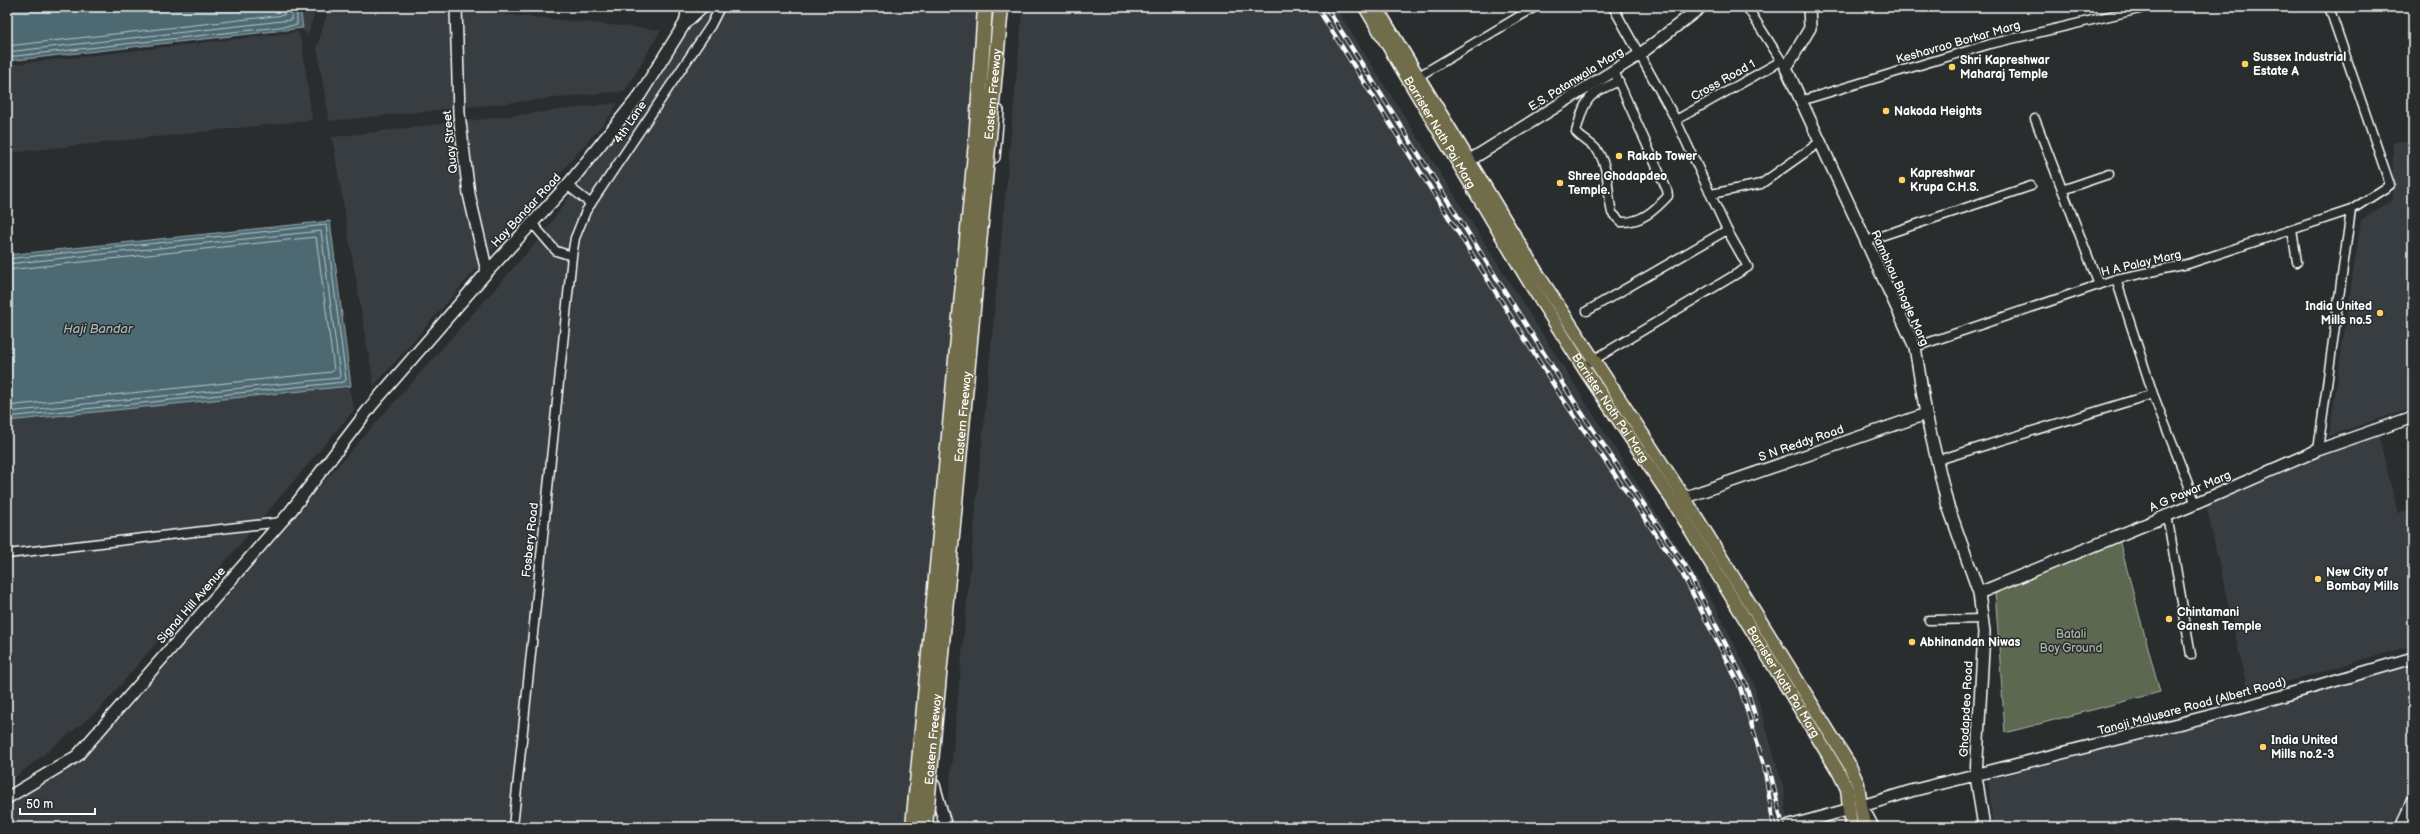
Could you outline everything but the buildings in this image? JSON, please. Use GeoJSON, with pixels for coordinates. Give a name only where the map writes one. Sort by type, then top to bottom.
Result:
{"type":"FeatureCollection","features":[{"type":"Feature","properties":{"kind":"highway","name":"Eastern Freeway"},"geometry":{"type":"LineString","coordinates":[[913,827],[976,142],[985,7]]}},
{"type":"Feature","properties":{"kind":"highway","name":"Eastern Freeway"},"geometry":{"type":"LineString","coordinates":[[925,827],[1001,7]]}},
{"type":"Feature","properties":{"kind":"main road","name":"Barrister Nath Pai Marg"},"geometry":{"type":"LineString","coordinates":[[1365,7],[1419,76],[1465,163],[1595,359],[1678,499],[1838,771],[1847,789],[1851,827]]}},
{"type":"Feature","properties":{"kind":"main road","name":"Barrister Nath Pai Marg"},"geometry":{"type":"LineString","coordinates":[[1378,8],[1388,36],[1465,163],[1583,367],[1678,499],[1849,764],[1858,784],[1862,806],[1871,827]]}},
{"type":"Feature","properties":{"kind":"street","name":"Quay Street"},"geometry":{"type":"LineString","coordinates":[[456,7],[459,114],[467,180],[487,272]]}},
{"type":"Feature","properties":{"kind":"street"},"geometry":{"type":"LineString","coordinates":[[685,23],[688,7]]}},
{"type":"Feature","properties":{"kind":"street"},"geometry":{"type":"LineString","coordinates":[[685,23],[702,7]]}},
{"type":"Feature","properties":{"kind":"street","name":"4th Lane"},"geometry":{"type":"LineString","coordinates":[[572,256],[575,238],[590,204],[711,25],[720,7]]}},
{"type":"Feature","properties":{"kind":"street"},"geometry":{"type":"LineString","coordinates":[[908,827],[954,326],[979,7]]}},
{"type":"Feature","properties":{"kind":"street"},"geometry":{"type":"LineString","coordinates":[[930,827],[1007,7]]}},
{"type":"Feature","properties":{"kind":"street"},"geometry":{"type":"LineString","coordinates":[[1419,76],[1535,7]]}},
{"type":"Feature","properties":{"kind":"street"},"geometry":{"type":"LineString","coordinates":[[1583,367],[1748,267],[1727,230],[1676,120],[1613,7]]}},
{"type":"Feature","properties":{"kind":"street","name":"E.S. Patanwala Marg"},"geometry":{"type":"LineString","coordinates":[[1465,163],[1639,55],[1701,7]]}},
{"type":"Feature","properties":{"kind":"street"},"geometry":{"type":"LineString","coordinates":[[1747,7],[1784,65],[1810,28],[1809,7]]}},
{"type":"Feature","properties":{"kind":"street","name":"Keshavrao Borkar Marg"},"geometry":{"type":"LineString","coordinates":[[1800,101],[1990,44],[2148,7]]}},
{"type":"Feature","properties":{"kind":"street","name":"H A Palay Marg"},"geometry":{"type":"LineString","coordinates":[[1914,347],[2116,279],[2188,264],[2351,210],[2390,185],[2329,7]]}},
{"type":"Feature","properties":{"kind":"street","name":"Hay Bandar Road"},"geometry":{"type":"LineString","coordinates":[[372,405],[487,272],[567,185],[640,95],[685,23]]}},
{"type":"Feature","properties":{"kind":"street","name":"Rambhau Bhogle Marg"},"geometry":{"type":"LineString","coordinates":[[1784,65],[1914,347],[1926,414],[1947,503],[1979,593]]}},
{"type":"Feature","properties":{"kind":"street","name":"Cross Road 1"},"geometry":{"type":"LineString","coordinates":[[1676,120],[1784,65]]}},
{"type":"Feature","properties":{"kind":"street"},"geometry":{"type":"LineString","coordinates":[[1614,70],[1667,190],[1668,196],[1654,210],[1632,223],[1621,222],[1612,213],[1610,184],[1602,159],[1596,150],[1576,132],[1584,103],[1594,92],[1619,82]]}},
{"type":"Feature","properties":{"kind":"street"},"geometry":{"type":"LineString","coordinates":[[2035,119],[2099,285]]}},
{"type":"Feature","properties":{"kind":"street"},"geometry":{"type":"LineString","coordinates":[[1711,194],[1761,184],[1820,142]]}},
{"type":"Feature","properties":{"kind":"street"},"geometry":{"type":"LineString","coordinates":[[2062,190],[2109,174]]}},
{"type":"Feature","properties":{"kind":"street"},"geometry":{"type":"LineString","coordinates":[[567,185],[590,204]]}},
{"type":"Feature","properties":{"kind":"street"},"geometry":{"type":"LineString","coordinates":[[1866,241],[2031,186]]}},
{"type":"Feature","properties":{"kind":"street"},"geometry":{"type":"LineString","coordinates":[[2318,450],[2351,210]]}},
{"type":"Feature","properties":{"kind":"street"},"geometry":{"type":"LineString","coordinates":[[532,223],[556,251],[572,256]]}},
{"type":"Feature","properties":{"kind":"street"},"geometry":{"type":"LineString","coordinates":[[1586,311],[1727,230]]}},
{"type":"Feature","properties":{"kind":"street"},"geometry":{"type":"LineString","coordinates":[[2292,230],[2297,262]]}},
{"type":"Feature","properties":{"kind":"street","name":"Fosbery Road"},"geometry":{"type":"LineString","coordinates":[[513,827],[572,256]]}},
{"type":"Feature","properties":{"kind":"street"},"geometry":{"type":"LineString","coordinates":[[2116,279],[2153,394],[2196,504]]}},
{"type":"Feature","properties":{"kind":"street"},"geometry":{"type":"LineString","coordinates":[[1938,460],[2153,394]]}},
{"type":"Feature","properties":{"kind":"street","name":"Signal Hill Avenue"},"geometry":{"type":"LineString","coordinates":[[7,798],[76,756],[281,522],[372,405]]}},
{"type":"Feature","properties":{"kind":"street","name":"S N Reddy Road"},"geometry":{"type":"LineString","coordinates":[[1678,499],[1926,414]]}},
{"type":"Feature","properties":{"kind":"street","name":"A G Pawar Marg"},"geometry":{"type":"LineString","coordinates":[[1979,593],[2196,504],[2318,450],[2413,417]]}},
{"type":"Feature","properties":{"kind":"street"},"geometry":{"type":"LineString","coordinates":[[2167,515],[2191,654]]}},
{"type":"Feature","properties":{"kind":"street"},"geometry":{"type":"LineString","coordinates":[[7,554],[281,522]]}},
{"type":"Feature","properties":{"kind":"street","name":"Ghodapdeo Road"},"geometry":{"type":"LineString","coordinates":[[1979,593],[1983,619],[1976,776],[1984,827]]}},
{"type":"Feature","properties":{"kind":"street"},"geometry":{"type":"LineString","coordinates":[[1929,620],[1983,619]]}},
{"type":"Feature","properties":{"kind":"street","name":"Tanaji Malusare Road (Albert Road)"},"geometry":{"type":"LineString","coordinates":[[1862,806],[2241,708],[2413,658]]}},
{"type":"Feature","properties":{"kind":"street"},"geometry":{"type":"LineString","coordinates":[[912,782],[934,785]]}},
{"type":"Feature","properties":{"kind":"street"},"geometry":{"type":"LineString","coordinates":[[934,785],[946,827]]}},
{"type":"Feature","properties":{"kind":"street"},"geometry":{"type":"LineString","coordinates":[[2401,827],[2413,802]]}},
{"type":"Feature","properties":{"kind":"street"},"geometry":{"type":"LineString","coordinates":[[1786,827],[1862,806]]}},
{"type":"Feature","properties":{"kind":"shaded area"},"geometry":{"type":"Polygon","coordinates":[[[298,7],[316,7],[308,35],[301,28],[298,7]]]}},
{"type":"Feature","properties":{"kind":"shaded area"},"geometry":{"type":"Polygon","coordinates":[[[329,7],[450,7],[451,9],[661,30],[625,91],[329,121],[317,47],[329,7]]]}},
{"type":"Feature","properties":{"kind":"shaded area"},"geometry":{"type":"Polygon","coordinates":[[[692,7],[982,7],[907,827],[7,827],[7,803],[80,761],[138,691],[540,238],[686,32],[692,7]]]}},
{"type":"Feature","properties":{"kind":"shaded area"},"geometry":{"type":"Polygon","coordinates":[[[1023,7],[1335,7],[1715,606],[1752,679],[1783,786],[1787,819],[1769,821],[1749,827],[952,827],[947,814],[1023,7]]]}},
{"type":"Feature","properties":{"kind":"shaded area"},"geometry":{"type":"Polygon","coordinates":[[[298,32],[302,43],[312,120],[7,153],[7,65],[298,32]]]}},
{"type":"Feature","properties":{"kind":"shaded area"},"geometry":{"type":"Polygon","coordinates":[[[618,103],[610,116],[374,386],[332,137],[618,103]]]}},
{"type":"Feature","properties":{"kind":"shaded area","name":"India United Mills no.5"},"geometry":{"type":"Polygon","coordinates":[[[2413,141],[2413,407],[2329,436],[2361,220],[2393,200],[2393,142],[2413,141]]]}},
{"type":"Feature","properties":{"kind":"shaded area"},"geometry":{"type":"Polygon","coordinates":[[[348,384],[354,410],[100,709],[7,784],[7,421],[348,384]]]}},
{"type":"Feature","properties":{"kind":"shaded area","name":"New City of Bombay Mills"},"geometry":{"type":"Polygon","coordinates":[[[2378,434],[2398,513],[2413,510],[2413,645],[2248,693],[2206,505],[2321,455],[2378,434]]]}},
{"type":"Feature","properties":{"kind":"shaded area","name":"India United Mills no.2-3"},"geometry":{"type":"Polygon","coordinates":[[[2413,662],[2413,787],[2394,827],[1993,827],[1988,780],[2239,713],[2413,662]]]}},
{"type":"Feature","properties":{"kind":"green space"},"geometry":{"type":"Polygon","coordinates":[[[598,7],[667,7],[666,12],[598,7]]]}},
{"type":"Feature","properties":{"kind":"green space","name":"Batali Boy Ground"},"geometry":{"type":"Polygon","coordinates":[[[2118,536],[2160,692],[2005,733],[1995,590],[2118,536]]]}},
{"type":"Feature","properties":{"kind":"water"},"geometry":{"type":"Polygon","coordinates":[[[7,7],[300,7],[303,28],[7,61],[7,7]]]}},
{"type":"Feature","properties":{"kind":"water","name":"Haji Bandar"},"geometry":{"type":"Polygon","coordinates":[[[330,221],[351,386],[7,421],[7,255],[330,221]]]}},
{"type":"Feature","properties":{"kind":"railway"},"geometry":{"type":"LineString","coordinates":[[1317,7],[1562,398],[1681,571],[1739,684],[1764,765],[1774,827]]}},
{"type":"Feature","properties":{"kind":"railway"},"geometry":{"type":"LineString","coordinates":[[1326,7],[1577,406],[1685,565],[1745,682],[1756,719]]}},
{"type":"Feature","properties":{"kind":"railway"},"geometry":{"type":"LineString","coordinates":[[1769,767],[1783,827]]}},
{"type":"Feature","properties":{"kind":"place","name":"Sussex Industrial Estate A"},"geometry":{"type":"Point","coordinates":[2245,64]}},
{"type":"Feature","properties":{"kind":"place","name":"Shri Kapreshwar Maharaj Temple"},"geometry":{"type":"Point","coordinates":[1952,67]}},
{"type":"Feature","properties":{"kind":"place","name":"Nakoda Heights"},"geometry":{"type":"Point","coordinates":[1886,111]}},
{"type":"Feature","properties":{"kind":"place","name":"Rakab Tower"},"geometry":{"type":"Point","coordinates":[1619,156]}},
{"type":"Feature","properties":{"kind":"place","name":"Kapreshwar Krupa C.H.S."},"geometry":{"type":"Point","coordinates":[1902,180]}},
{"type":"Feature","properties":{"kind":"place","name":"Shree Ghodapdeo Temple."},"geometry":{"type":"Point","coordinates":[1560,183]}},
{"type":"Feature","properties":{"kind":"place","name":"India United Mills no.5"},"geometry":{"type":"Point","coordinates":[2380,313]}},
{"type":"Feature","properties":{"kind":"place","name":"New City of Bombay Mills"},"geometry":{"type":"Point","coordinates":[2318,579]}},
{"type":"Feature","properties":{"kind":"place","name":"Chintamani Ganesh Temple"},"geometry":{"type":"Point","coordinates":[2169,619]}},
{"type":"Feature","properties":{"kind":"place","name":"Abhinandan Niwas"},"geometry":{"type":"Point","coordinates":[1912,642]}},
{"type":"Feature","properties":{"kind":"place","name":"India United Mills no.2-3"},"geometry":{"type":"Point","coordinates":[2263,747]}}]}
